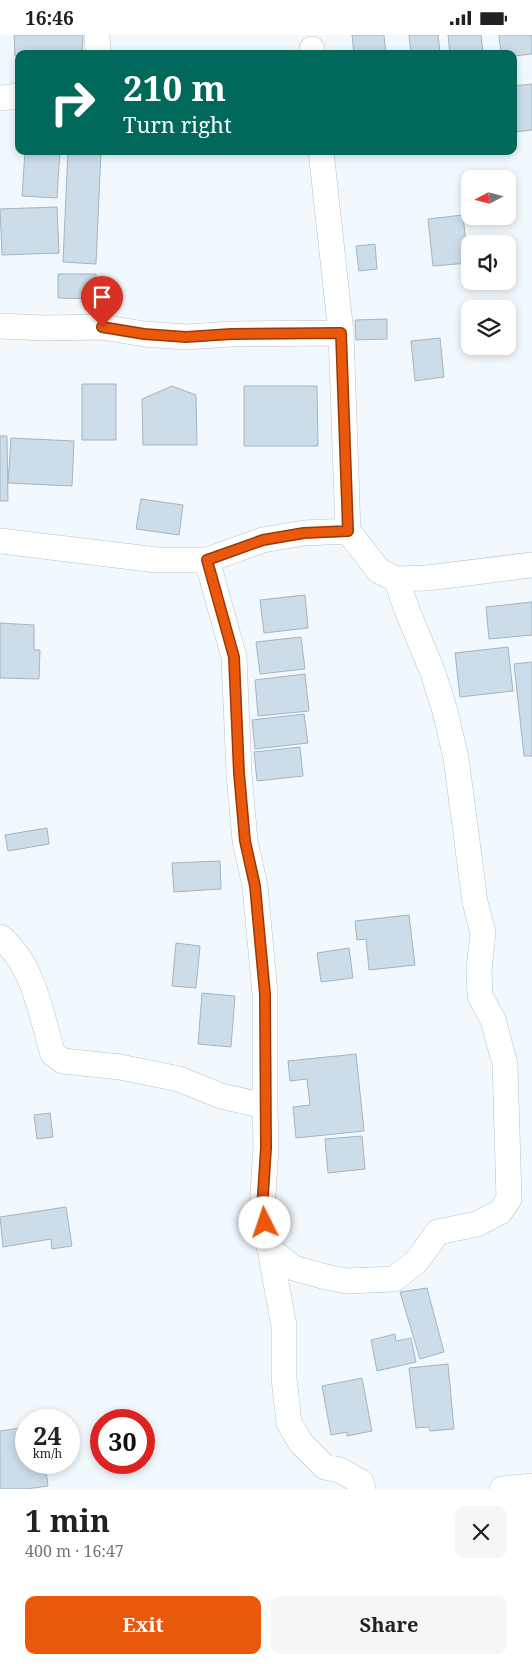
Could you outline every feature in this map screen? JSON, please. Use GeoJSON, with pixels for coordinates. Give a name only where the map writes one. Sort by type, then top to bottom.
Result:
{"type":"FeatureCollection","features":[{"type":"Feature","properties":{"kind":"street"},"geometry":{"type":"LineString","coordinates":[[97,35],[98,50]]}},
{"type":"Feature","properties":{"kind":"street"},"geometry":{"type":"LineString","coordinates":[[0,97],[15,96]]}},
{"type":"Feature","properties":{"kind":"street"},"geometry":{"type":"LineString","coordinates":[[321,155],[341,333],[348,531],[379,571],[396,579],[427,578],[532,565]]}},
{"type":"Feature","properties":{"kind":"street"},"geometry":{"type":"LineString","coordinates":[[0,326],[45,328],[102,327],[144,334],[186,337],[231,334],[341,333]]}},
{"type":"Feature","properties":{"kind":"street"},"geometry":{"type":"LineString","coordinates":[[0,541],[157,560],[207,560],[263,540],[304,533],[348,531]]}},
{"type":"Feature","properties":{"kind":"street"},"geometry":{"type":"LineString","coordinates":[[207,560],[234,657],[239,773],[245,841],[255,886],[265,994],[266,1148],[262,1210],[284,1326],[284,1378],[289,1423],[301,1443],[325,1467],[340,1470],[360,1483],[363,1489]]}},
{"type":"Feature","properties":{"kind":"street"},"geometry":{"type":"LineString","coordinates":[[270,1250],[294,1267],[326,1277],[347,1281],[394,1279],[416,1262],[438,1232],[477,1223],[500,1212],[509,1199],[505,1064],[493,1020],[480,995],[479,969],[483,933],[474,902],[456,758],[446,711],[396,579]]}},
{"type":"Feature","properties":{"kind":"street"},"geometry":{"type":"LineString","coordinates":[[0,937],[18,955],[27,972],[53,1054],[63,1061],[120,1067],[179,1079],[221,1096],[265,1106]]}},
{"type":"Feature","properties":{"kind":"street"},"geometry":{"type":"LineString","coordinates":[[502,1489],[532,1486]]}},
{"type":"Feature","properties":{"kind":"building"},"geometry":{"type":"Polygon","coordinates":[[[14,35],[83,35],[82,50],[15,50],[15,56],[14,35]]]}},
{"type":"Feature","properties":{"kind":"building"},"geometry":{"type":"Polygon","coordinates":[[[352,35],[384,35],[386,50],[354,50],[352,35]]]}},
{"type":"Feature","properties":{"kind":"building"},"geometry":{"type":"Polygon","coordinates":[[[409,35],[438,35],[440,50],[411,50],[409,35]]]}},
{"type":"Feature","properties":{"kind":"building"},"geometry":{"type":"Polygon","coordinates":[[[448,35],[481,35],[483,50],[450,50],[448,35]]]}},
{"type":"Feature","properties":{"kind":"building"},"geometry":{"type":"Polygon","coordinates":[[[499,35],[532,35],[532,54],[517,56],[517,50],[501,50],[499,35]]]}},
{"type":"Feature","properties":{"kind":"building"},"geometry":{"type":"Polygon","coordinates":[[[532,84],[532,130],[517,132],[517,86],[532,84]]]}},
{"type":"Feature","properties":{"kind":"building"},"geometry":{"type":"Polygon","coordinates":[[[25,155],[60,155],[57,198],[22,196],[25,155]]]}},
{"type":"Feature","properties":{"kind":"building"},"geometry":{"type":"Polygon","coordinates":[[[68,155],[101,155],[96,264],[63,262],[68,155]]]}},
{"type":"Feature","properties":{"kind":"building"},"geometry":{"type":"Polygon","coordinates":[[[57,207],[59,253],[2,255],[0,209],[57,207]]]}},
{"type":"Feature","properties":{"kind":"building"},"geometry":{"type":"Polygon","coordinates":[[[461,215],[461,225],[464,225],[465,235],[461,235],[461,264],[433,266],[428,219],[461,215]]]}},
{"type":"Feature","properties":{"kind":"building"},"geometry":{"type":"Polygon","coordinates":[[[375,244],[377,269],[359,271],[356,246],[375,244]]]}},
{"type":"Feature","properties":{"kind":"building"},"geometry":{"type":"Polygon","coordinates":[[[58,274],[96,274],[96,299],[58,298],[58,274]]]}},
{"type":"Feature","properties":{"kind":"building"},"geometry":{"type":"Polygon","coordinates":[[[387,319],[387,339],[356,340],[355,320],[387,319]]]}},
{"type":"Feature","properties":{"kind":"building"},"geometry":{"type":"Polygon","coordinates":[[[440,338],[444,377],[415,381],[411,341],[440,338]]]}},
{"type":"Feature","properties":{"kind":"building"},"geometry":{"type":"Polygon","coordinates":[[[82,384],[116,384],[116,440],[82,440],[82,384]]]}},
{"type":"Feature","properties":{"kind":"building"},"geometry":{"type":"Polygon","coordinates":[[[172,386],[196,395],[197,445],[143,445],[142,399],[172,386]]]}},
{"type":"Feature","properties":{"kind":"building"},"geometry":{"type":"Polygon","coordinates":[[[244,386],[317,386],[318,446],[244,446],[244,386]]]}},
{"type":"Feature","properties":{"kind":"building"},"geometry":{"type":"Polygon","coordinates":[[[0,436],[7,436],[8,501],[0,501],[0,436]]]}},
{"type":"Feature","properties":{"kind":"building"},"geometry":{"type":"Polygon","coordinates":[[[11,438],[74,441],[72,486],[8,483],[11,438]]]}},
{"type":"Feature","properties":{"kind":"building"},"geometry":{"type":"Polygon","coordinates":[[[141,499],[183,505],[179,535],[136,529],[141,499]]]}},
{"type":"Feature","properties":{"kind":"building"},"geometry":{"type":"Polygon","coordinates":[[[305,595],[308,628],[264,633],[260,600],[305,595]]]}},
{"type":"Feature","properties":{"kind":"building"},"geometry":{"type":"Polygon","coordinates":[[[532,602],[532,635],[489,639],[486,607],[532,602]]]}},
{"type":"Feature","properties":{"kind":"building"},"geometry":{"type":"Polygon","coordinates":[[[0,623],[34,625],[34,650],[40,650],[39,679],[0,678],[0,623]]]}},
{"type":"Feature","properties":{"kind":"building"},"geometry":{"type":"Polygon","coordinates":[[[301,637],[305,669],[260,674],[256,642],[301,637]]]}},
{"type":"Feature","properties":{"kind":"building"},"geometry":{"type":"Polygon","coordinates":[[[508,647],[513,691],[460,697],[455,653],[508,647]]]}},
{"type":"Feature","properties":{"kind":"building"},"geometry":{"type":"Polygon","coordinates":[[[532,662],[532,756],[524,756],[514,664],[532,662]]]}},
{"type":"Feature","properties":{"kind":"building"},"geometry":{"type":"Polygon","coordinates":[[[305,674],[309,711],[258,716],[255,680],[305,674]]]}},
{"type":"Feature","properties":{"kind":"building"},"geometry":{"type":"Polygon","coordinates":[[[304,714],[308,743],[255,749],[252,720],[304,714]]]}},
{"type":"Feature","properties":{"kind":"building"},"geometry":{"type":"Polygon","coordinates":[[[300,747],[303,776],[257,781],[254,752],[300,747]]]}},
{"type":"Feature","properties":{"kind":"building"},"geometry":{"type":"Polygon","coordinates":[[[47,828],[49,844],[8,851],[5,835],[47,828]]]}},
{"type":"Feature","properties":{"kind":"building"},"geometry":{"type":"Polygon","coordinates":[[[220,861],[221,889],[174,892],[172,863],[220,861]]]}},
{"type":"Feature","properties":{"kind":"building"},"geometry":{"type":"Polygon","coordinates":[[[409,915],[415,965],[369,970],[366,939],[357,940],[355,921],[409,915]]]}},
{"type":"Feature","properties":{"kind":"building"},"geometry":{"type":"Polygon","coordinates":[[[176,943],[200,946],[196,988],[172,986],[176,943]]]}},
{"type":"Feature","properties":{"kind":"building"},"geometry":{"type":"Polygon","coordinates":[[[349,948],[353,978],[321,982],[317,953],[349,948]]]}},
{"type":"Feature","properties":{"kind":"building"},"geometry":{"type":"Polygon","coordinates":[[[202,993],[235,996],[231,1047],[198,1044],[202,993]]]}},
{"type":"Feature","properties":{"kind":"building"},"geometry":{"type":"Polygon","coordinates":[[[356,1054],[364,1131],[296,1138],[293,1107],[310,1105],[307,1079],[290,1081],[288,1061],[356,1054]]]}},
{"type":"Feature","properties":{"kind":"building"},"geometry":{"type":"Polygon","coordinates":[[[50,1113],[53,1137],[37,1139],[34,1115],[50,1113]]]}},
{"type":"Feature","properties":{"kind":"building"},"geometry":{"type":"Polygon","coordinates":[[[362,1136],[365,1169],[328,1173],[325,1139],[362,1136]]]}},
{"type":"Feature","properties":{"kind":"building"},"geometry":{"type":"Polygon","coordinates":[[[66,1207],[72,1246],[52,1249],[51,1239],[3,1247],[0,1217],[66,1207]]]}},
{"type":"Feature","properties":{"kind":"building"},"geometry":{"type":"Polygon","coordinates":[[[427,1288],[444,1352],[420,1359],[400,1292],[427,1288]]]}},
{"type":"Feature","properties":{"kind":"building"},"geometry":{"type":"Polygon","coordinates":[[[395,1334],[396,1341],[411,1338],[416,1362],[377,1371],[371,1340],[395,1334]]]}},
{"type":"Feature","properties":{"kind":"building"},"geometry":{"type":"Polygon","coordinates":[[[448,1364],[454,1429],[430,1431],[429,1427],[416,1428],[409,1368],[448,1364]]]}},
{"type":"Feature","properties":{"kind":"building"},"geometry":{"type":"Polygon","coordinates":[[[362,1378],[372,1431],[347,1436],[347,1432],[331,1435],[322,1386],[362,1378]]]}},
{"type":"Feature","properties":{"kind":"building"},"geometry":{"type":"Polygon","coordinates":[[[15,1429],[15,1474],[46,1474],[48,1486],[26,1489],[0,1489],[0,1431],[15,1429]]]}},
{"type":"Feature","properties":{"kind":"route"},"geometry":{"type":"LineString","coordinates":[[102,327],[144,334],[186,337],[231,334],[341,333],[348,531],[304,533],[263,540],[207,560],[234,657],[239,773],[245,841],[255,886],[265,994],[266,1148],[262,1210],[265,1223]]}}]}
